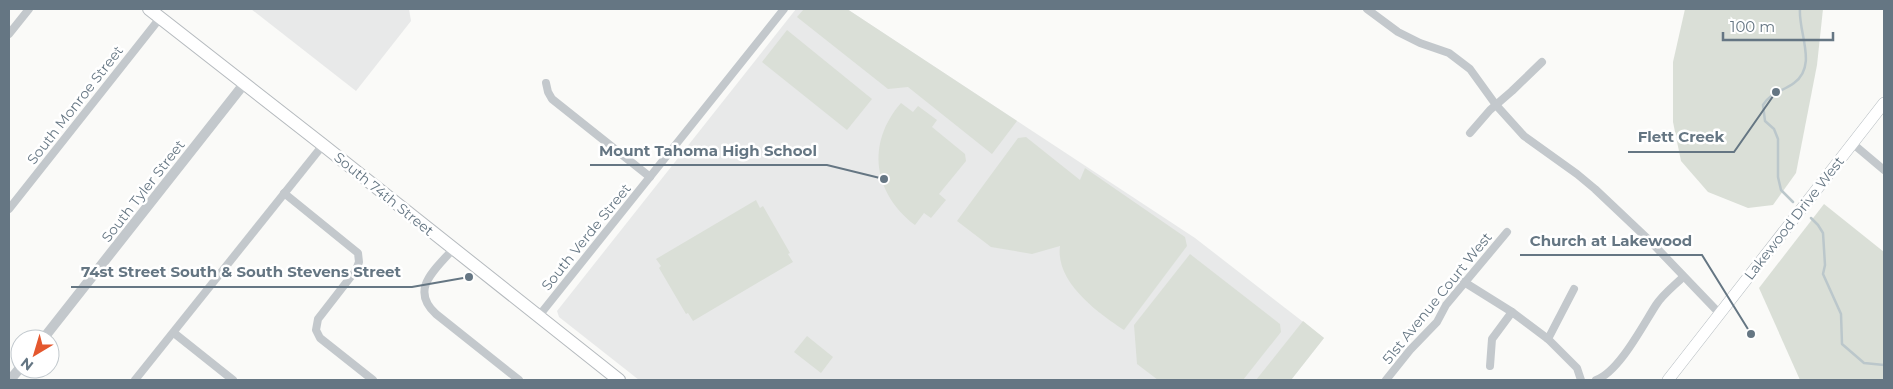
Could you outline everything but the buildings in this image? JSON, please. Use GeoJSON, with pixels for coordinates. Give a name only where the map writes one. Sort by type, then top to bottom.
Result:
{"type":"FeatureCollection","features":[{"type":"Feature","properties":{"kind":"main road","name":"South 74th Street"},"geometry":{"type":"LineString","coordinates":[[149,9],[619,380]]}},
{"type":"Feature","properties":{"kind":"main road","name":"Lakewood Drive West"},"geometry":{"type":"LineString","coordinates":[[1668,380],[1884,103]]}},
{"type":"Feature","properties":{"kind":"street"},"geometry":{"type":"LineString","coordinates":[[9,34],[29,9]]}},
{"type":"Feature","properties":{"kind":"street","name":"South Verde Street"},"geometry":{"type":"LineString","coordinates":[[538,317],[784,9]]}},
{"type":"Feature","properties":{"kind":"street"},"geometry":{"type":"LineString","coordinates":[[1367,9],[1405,37],[1442,49],[1458,59],[1475,74],[1496,105],[1524,136],[1577,174],[1600,194],[1650,241],[1720,314]]}},
{"type":"Feature","properties":{"kind":"street","name":"South Monroe Street"},"geometry":{"type":"LineString","coordinates":[[9,209],[160,18]]}},
{"type":"Feature","properties":{"kind":"street"},"geometry":{"type":"LineString","coordinates":[[1470,133],[1496,105],[1542,62]]}},
{"type":"Feature","properties":{"kind":"street"},"geometry":{"type":"LineString","coordinates":[[546,83],[552,99],[650,177]]}},
{"type":"Feature","properties":{"kind":"street","name":"South Tyler Street"},"geometry":{"type":"LineString","coordinates":[[51,329],[244,84]]}},
{"type":"Feature","properties":{"kind":"street"},"geometry":{"type":"LineString","coordinates":[[1852,143],[1884,170]]}},
{"type":"Feature","properties":{"kind":"street"},"geometry":{"type":"LineString","coordinates":[[135,380],[323,145]]}},
{"type":"Feature","properties":{"kind":"street"},"geometry":{"type":"LineString","coordinates":[[284,193],[358,253],[359,262],[356,270],[318,318],[316,330],[320,338],[373,380]]}},
{"type":"Feature","properties":{"kind":"street","name":"51st Avenue Court West"},"geometry":{"type":"LineString","coordinates":[[1386,380],[1410,350],[1437,322],[1446,305],[1507,232]]}},
{"type":"Feature","properties":{"kind":"street"},"geometry":{"type":"LineString","coordinates":[[453,249],[428,279],[424,296],[426,302],[436,314],[520,380]]}},
{"type":"Feature","properties":{"kind":"street"},"geometry":{"type":"LineString","coordinates":[[1596,380],[1605,376],[1613,367],[1637,336],[1656,304],[1683,277]]}},
{"type":"Feature","properties":{"kind":"street"},"geometry":{"type":"LineString","coordinates":[[1464,282],[1512,312],[1548,339],[1576,368],[1581,380]]}},
{"type":"Feature","properties":{"kind":"street"},"geometry":{"type":"LineString","coordinates":[[1548,339],[1574,289]]}},
{"type":"Feature","properties":{"kind":"street"},"geometry":{"type":"LineString","coordinates":[[1490,366],[1492,339],[1512,312]]}},
{"type":"Feature","properties":{"kind":"street"},"geometry":{"type":"LineString","coordinates":[[174,333],[233,380]]}},
{"type":"Feature","properties":{"kind":"shaded area"},"geometry":{"type":"Polygon","coordinates":[[[251,9],[409,9],[411,21],[356,91],[251,9]]]}},
{"type":"Feature","properties":{"kind":"shaded area"},"geometry":{"type":"Polygon","coordinates":[[[796,9],[847,9],[1195,238],[1324,338],[1291,380],[639,380],[559,317],[557,311],[796,9]]]}},
{"type":"Feature","properties":{"kind":"shaded area"},"geometry":{"type":"Polygon","coordinates":[[[804,9],[847,9],[1017,121],[992,154],[908,87],[888,89],[797,17],[804,9]]]}},
{"type":"Feature","properties":{"kind":"shaded area"},"geometry":{"type":"Polygon","coordinates":[[[1685,9],[1823,9],[1817,65],[1796,173],[1773,205],[1748,208],[1708,192],[1681,161],[1673,122],[1673,62],[1685,9]]]}},
{"type":"Feature","properties":{"kind":"shaded area"},"geometry":{"type":"Polygon","coordinates":[[[787,30],[872,99],[847,130],[762,62],[787,30]]]}},
{"type":"Feature","properties":{"kind":"shaded area"},"geometry":{"type":"Polygon","coordinates":[[[901,103],[913,112],[918,106],[937,120],[932,127],[965,154],[966,161],[939,194],[946,200],[931,218],[924,213],[915,225],[890,198],[883,183],[879,167],[879,151],[883,134],[890,118],[901,103]]]}},
{"type":"Feature","properties":{"kind":"shaded area"},"geometry":{"type":"Polygon","coordinates":[[[1026,137],[1080,180],[1085,168],[1185,237],[1187,246],[1124,330],[1102,315],[1071,284],[1064,272],[1060,259],[1060,246],[1032,254],[991,247],[957,221],[1018,138],[1026,137]]]}},
{"type":"Feature","properties":{"kind":"shaded area"},"geometry":{"type":"Polygon","coordinates":[[[756,200],[760,208],[763,206],[790,253],[788,254],[793,262],[693,321],[688,313],[686,314],[659,268],[661,266],[656,259],[756,200]]]}},
{"type":"Feature","properties":{"kind":"shaded area"},"geometry":{"type":"Polygon","coordinates":[[[1824,204],[1884,252],[1884,380],[1800,380],[1759,288],[1824,204]]]}},
{"type":"Feature","properties":{"kind":"shaded area"},"geometry":{"type":"Polygon","coordinates":[[[1190,254],[1280,324],[1281,332],[1243,380],[1158,380],[1137,364],[1134,325],[1190,254]]]}},
{"type":"Feature","properties":{"kind":"shaded area"},"geometry":{"type":"Polygon","coordinates":[[[1303,321],[1324,338],[1291,380],[1256,380],[1303,321]]]}},
{"type":"Feature","properties":{"kind":"shaded area"},"geometry":{"type":"Polygon","coordinates":[[[807,336],[833,357],[821,373],[794,352],[807,336]]]}},
{"type":"Feature","properties":{"kind":"waterway"},"geometry":{"type":"LineString","coordinates":[[1793,202],[1781,190],[1778,177],[1778,139],[1774,129],[1765,121],[1763,105],[1774,94],[1794,83],[1801,76],[1805,68],[1806,58],[1800,9]]}},
{"type":"Feature","properties":{"kind":"waterway"},"geometry":{"type":"LineString","coordinates":[[1811,218],[1823,233],[1825,265],[1823,274],[1841,314],[1842,344],[1864,363],[1884,365]]}},
{"type":"Feature","properties":{"kind":"place","name":"Flett Creek"},"geometry":{"type":"Point","coordinates":[1776,92]}},
{"type":"Feature","properties":{"kind":"place","name":"Mount Tahoma High School"},"geometry":{"type":"Point","coordinates":[884,179]}},
{"type":"Feature","properties":{"kind":"place","name":"74st Street South & South Stevens Street"},"geometry":{"type":"Point","coordinates":[469,277]}},
{"type":"Feature","properties":{"kind":"place","name":"Church at Lakewood"},"geometry":{"type":"Point","coordinates":[1751,334]}}]}
